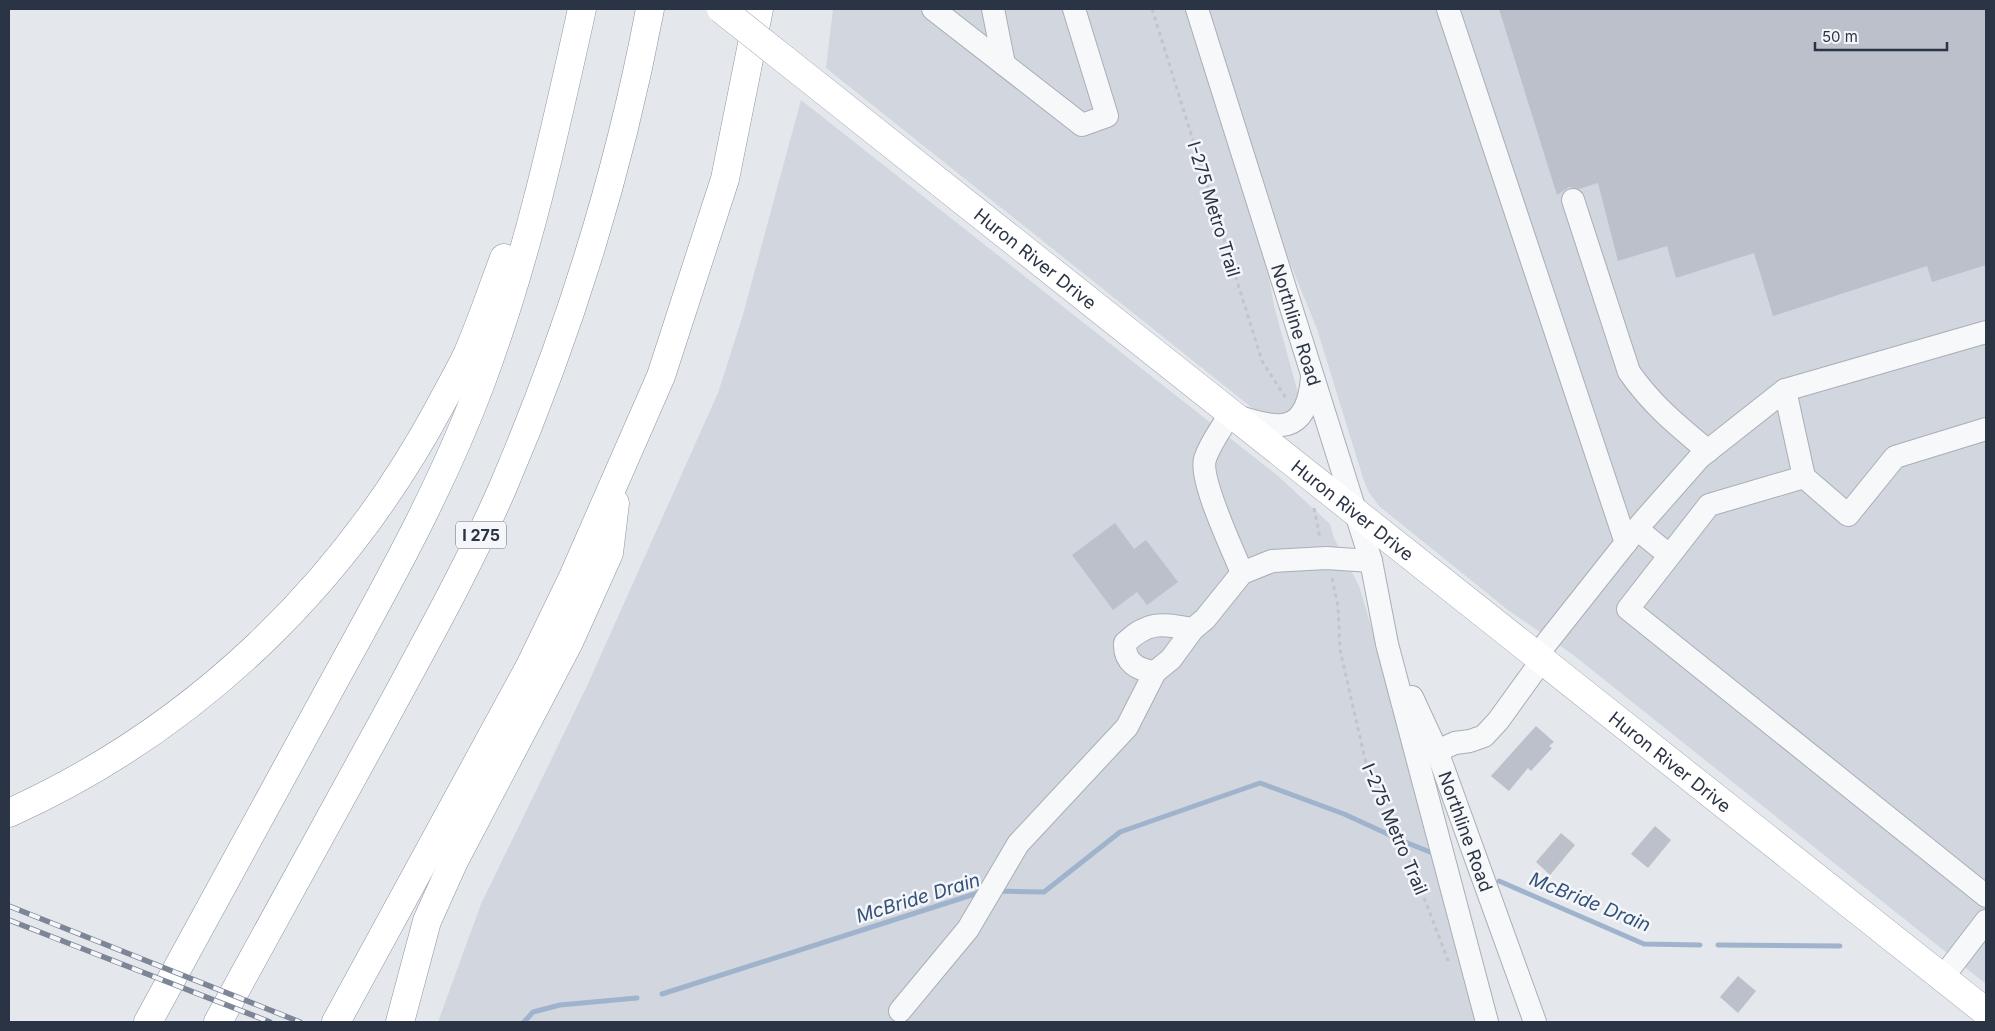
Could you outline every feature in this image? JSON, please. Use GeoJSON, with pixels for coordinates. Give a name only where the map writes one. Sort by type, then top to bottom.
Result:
{"type":"FeatureCollection","features":[{"type":"Feature","properties":{"kind":"main road"},"geometry":{"type":"LineString","coordinates":[[148,1022],[399,562],[454,449],[480,385],[507,305],[540,192],[582,9]]}},
{"type":"Feature","properties":{"kind":"main road","name":"I 275"},"geometry":{"type":"LineString","coordinates":[[218,1022],[447,604],[503,487],[544,387],[580,286],[613,175],[638,75],[650,9]]}},
{"type":"Feature","properties":{"kind":"main road","name":"Huron River Drive"},"geometry":{"type":"LineString","coordinates":[[721,9],[1986,1012]]}},
{"type":"Feature","properties":{"kind":"main road"},"geometry":{"type":"LineString","coordinates":[[336,1022],[530,668],[574,577],[661,376],[724,179],[759,9]]}},
{"type":"Feature","properties":{"kind":"main road"},"geometry":{"type":"LineString","coordinates":[[9,813],[77,779],[143,738],[201,696],[243,661],[276,628],[313,589],[357,535],[422,439],[466,355],[515,226],[550,99],[571,60]]}},
{"type":"Feature","properties":{"kind":"main road"},"geometry":{"type":"LineString","coordinates":[[400,1022],[431,912],[454,861],[569,642],[609,553],[618,476]]}},
{"type":"Feature","properties":{"kind":"street"},"geometry":{"type":"LineString","coordinates":[[933,9],[1082,125],[1106,116],[1074,9]]}},
{"type":"Feature","properties":{"kind":"street"},"geometry":{"type":"LineString","coordinates":[[993,9],[1004,64]]}},
{"type":"Feature","properties":{"kind":"street","name":"Northline Road"},"geometry":{"type":"LineString","coordinates":[[1197,9],[1371,561],[1387,644],[1486,1022]]}},
{"type":"Feature","properties":{"kind":"street"},"geometry":{"type":"LineString","coordinates":[[1448,9],[1632,536],[1669,555]]}},
{"type":"Feature","properties":{"kind":"street"},"geometry":{"type":"LineString","coordinates":[[1573,200],[1629,372],[1646,396],[1708,451]]}},
{"type":"Feature","properties":{"kind":"street"},"geometry":{"type":"LineString","coordinates":[[1437,751],[1455,743],[1470,741],[1484,736],[1498,721],[1540,658],[1632,536],[1700,458],[1785,390],[1986,332]]}},
{"type":"Feature","properties":{"kind":"street"},"geometry":{"type":"LineString","coordinates":[[1242,573],[1207,484],[1205,461],[1210,448],[1230,414],[1273,427],[1283,426],[1294,421],[1308,404],[1313,377]]}},
{"type":"Feature","properties":{"kind":"street"},"geometry":{"type":"LineString","coordinates":[[1785,390],[1804,477],[1848,515],[1895,457],[1986,429]]}},
{"type":"Feature","properties":{"kind":"street"},"geometry":{"type":"LineString","coordinates":[[1804,477],[1710,505],[1628,609],[1986,896]]}},
{"type":"Feature","properties":{"kind":"street"},"geometry":{"type":"LineString","coordinates":[[900,1012],[968,928],[1018,844],[1127,727],[1155,672],[1171,659],[1193,629],[1206,619],[1242,573],[1272,561],[1326,558],[1371,561]]}},
{"type":"Feature","properties":{"kind":"street"},"geometry":{"type":"LineString","coordinates":[[1155,672],[1143,670],[1131,664],[1124,653],[1125,643],[1138,630],[1154,625],[1193,629]]}},
{"type":"Feature","properties":{"kind":"street","name":"Northline Road"},"geometry":{"type":"LineString","coordinates":[[1387,644],[1437,751],[1535,1022]]}},
{"type":"Feature","properties":{"kind":"street"},"geometry":{"type":"LineString","coordinates":[[1943,977],[1986,921]]}},
{"type":"Feature","properties":{"kind":"path","name":"I-275 Metro Trail"},"geometry":{"type":"LineString","coordinates":[[1152,9],[1262,361],[1289,403]]}},
{"type":"Feature","properties":{"kind":"path"},"geometry":{"type":"LineString","coordinates":[[1314,509],[1321,541]]}},
{"type":"Feature","properties":{"kind":"path","name":"I-275 Metro Trail"},"geometry":{"type":"LineString","coordinates":[[1331,571],[1338,606],[1340,650],[1368,772],[1389,806],[1450,964]]}},
{"type":"Feature","properties":{"kind":"shaded area"},"geometry":{"type":"Polygon","coordinates":[[[833,9],[1185,9],[1267,268],[1274,306],[1298,393],[1298,402],[1294,407],[1284,413],[1264,415],[1251,407],[826,68],[833,9]]]}},
{"type":"Feature","properties":{"kind":"shaded area"},"geometry":{"type":"Polygon","coordinates":[[[1208,9],[1986,9],[1986,984],[1572,654],[1508,610],[1379,506],[1368,491],[1363,478],[1317,329],[1286,253],[1208,9]]]}},
{"type":"Feature","properties":{"kind":"shaded area"},"geometry":{"type":"Polygon","coordinates":[[[801,100],[1278,476],[1330,524],[1334,538],[1359,586],[1490,1022],[438,1022],[481,904],[587,686],[718,393],[742,318],[801,100]]]}},
{"type":"Feature","properties":{"kind":"building"},"geometry":{"type":"Polygon","coordinates":[[[1499,9],[1986,9],[1986,265],[1932,282],[1927,266],[1773,316],[1754,253],[1676,278],[1667,246],[1618,261],[1598,183],[1579,189],[1569,187],[1557,195],[1499,9]]]}},
{"type":"Feature","properties":{"kind":"building"},"geometry":{"type":"Polygon","coordinates":[[[1115,523],[1134,549],[1146,540],[1178,582],[1147,605],[1137,592],[1113,610],[1072,555],[1115,523]]]}},
{"type":"Feature","properties":{"kind":"building"},"geometry":{"type":"Polygon","coordinates":[[[1536,726],[1554,742],[1549,746],[1552,748],[1531,771],[1528,768],[1509,791],[1491,776],[1536,726]]]}},
{"type":"Feature","properties":{"kind":"building"},"geometry":{"type":"Polygon","coordinates":[[[1655,826],[1671,840],[1648,868],[1631,854],[1655,826]]]}},
{"type":"Feature","properties":{"kind":"building"},"geometry":{"type":"Polygon","coordinates":[[[1561,833],[1575,845],[1550,875],[1536,862],[1561,833]]]}},
{"type":"Feature","properties":{"kind":"building"},"geometry":{"type":"Polygon","coordinates":[[[1738,976],[1756,991],[1738,1013],[1720,997],[1738,976]]]}},
{"type":"Feature","properties":{"kind":"waterway","name":"McBride Drain"},"geometry":{"type":"LineString","coordinates":[[997,891],[1044,892],[1120,832],[1260,783],[1344,814],[1392,836]]}},
{"type":"Feature","properties":{"kind":"waterway","name":"McBride Drain"},"geometry":{"type":"LineString","coordinates":[[1405,842],[1435,854]]}},
{"type":"Feature","properties":{"kind":"waterway","name":"McBride Drain"},"geometry":{"type":"LineString","coordinates":[[1499,881],[1644,944],[1700,945]]}},
{"type":"Feature","properties":{"kind":"waterway","name":"McBride Drain"},"geometry":{"type":"LineString","coordinates":[[662,994],[981,892]]}},
{"type":"Feature","properties":{"kind":"waterway","name":"McBride Drain"},"geometry":{"type":"LineString","coordinates":[[1718,945],[1840,946]]}},
{"type":"Feature","properties":{"kind":"waterway","name":"McBride Drain"},"geometry":{"type":"LineString","coordinates":[[524,1022],[533,1012],[560,1005],[637,998]]}},
{"type":"Feature","properties":{"kind":"railway"},"geometry":{"type":"LineString","coordinates":[[9,906],[300,1022]]}},
{"type":"Feature","properties":{"kind":"railway"},"geometry":{"type":"LineString","coordinates":[[9,920],[270,1022]]}}]}
